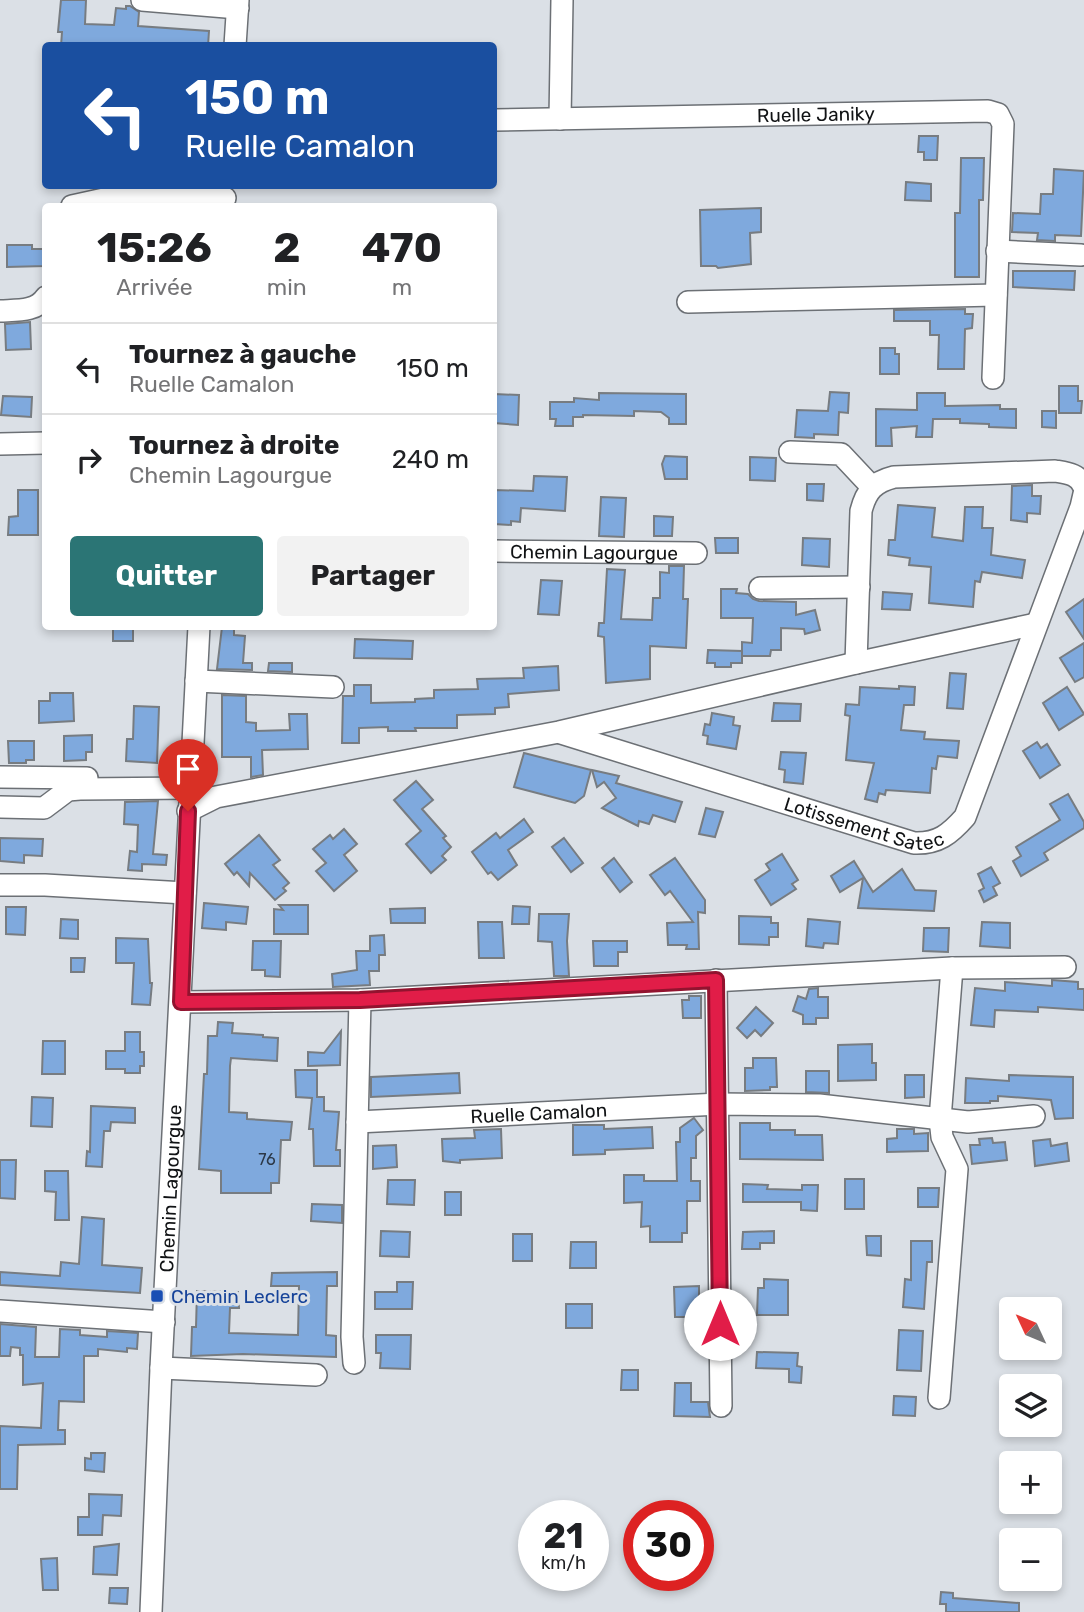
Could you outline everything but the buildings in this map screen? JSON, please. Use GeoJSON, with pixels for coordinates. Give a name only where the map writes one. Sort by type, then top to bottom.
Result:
{"type":"FeatureCollection","features":[{"type":"Feature","properties":{"kind":"street"},"geometry":{"type":"LineString","coordinates":[[142,0],[238,4],[235,42]]}},
{"type":"Feature","properties":{"kind":"street"},"geometry":{"type":"LineString","coordinates":[[560,119],[562,0]]}},
{"type":"Feature","properties":{"kind":"street","name":"Ruelle Janiky"},"geometry":{"type":"LineString","coordinates":[[497,120],[993,112],[1002,118],[1003,124],[993,378]]}},
{"type":"Feature","properties":{"kind":"street"},"geometry":{"type":"LineString","coordinates":[[88,203],[104,200],[225,197]]}},
{"type":"Feature","properties":{"kind":"street"},"geometry":{"type":"LineString","coordinates":[[997,251],[1081,255]]}},
{"type":"Feature","properties":{"kind":"street"},"geometry":{"type":"LineString","coordinates":[[688,302],[996,295]]}},
{"type":"Feature","properties":{"kind":"street"},"geometry":{"type":"LineString","coordinates":[[0,312],[33,309],[42,302]]}},
{"type":"Feature","properties":{"kind":"street"},"geometry":{"type":"LineString","coordinates":[[0,444],[42,443]]}},
{"type":"Feature","properties":{"kind":"street"},"geometry":{"type":"LineString","coordinates":[[790,452],[841,454],[872,487],[865,497],[861,511],[856,663]]}},
{"type":"Feature","properties":{"kind":"street","name":"Lotissement Satec"},"geometry":{"type":"LineString","coordinates":[[559,732],[914,843],[928,844],[944,838],[965,817],[1083,499],[1082,482],[1072,474],[1055,471],[894,477],[872,487]]}},
{"type":"Feature","properties":{"kind":"street","name":"Chemin Lagourgue"},"geometry":{"type":"LineString","coordinates":[[497,551],[696,553]]}},
{"type":"Feature","properties":{"kind":"street"},"geometry":{"type":"LineString","coordinates":[[760,588],[859,587]]}},
{"type":"Feature","properties":{"kind":"street","name":"Lotissement Satec"},"geometry":{"type":"LineString","coordinates":[[188,811],[216,797],[559,732],[1036,624]]}},
{"type":"Feature","properties":{"kind":"street","name":"Chemin Lagourgue"},"geometry":{"type":"LineString","coordinates":[[151,1612],[160,1368],[181,1002],[198,630]]}},
{"type":"Feature","properties":{"kind":"street"},"geometry":{"type":"LineString","coordinates":[[196,681],[333,687]]}},
{"type":"Feature","properties":{"kind":"street"},"geometry":{"type":"LineString","coordinates":[[0,778],[191,783]]}},
{"type":"Feature","properties":{"kind":"street"},"geometry":{"type":"LineString","coordinates":[[0,807],[44,808],[68,790],[191,783]]}},
{"type":"Feature","properties":{"kind":"street"},"geometry":{"type":"LineString","coordinates":[[0,885],[185,893]]}},
{"type":"Feature","properties":{"kind":"street"},"geometry":{"type":"LineString","coordinates":[[181,1002],[360,1000],[952,968],[1065,967]]}},
{"type":"Feature","properties":{"kind":"street"},"geometry":{"type":"LineString","coordinates":[[939,1398],[957,1169],[942,1137],[940,1119],[952,968]]}},
{"type":"Feature","properties":{"kind":"street"},"geometry":{"type":"LineString","coordinates":[[716,980],[721,1406]]}},
{"type":"Feature","properties":{"kind":"street"},"geometry":{"type":"LineString","coordinates":[[354,1363],[352,1337],[360,1000]]}},
{"type":"Feature","properties":{"kind":"street","name":"Ruelle Camalon"},"geometry":{"type":"LineString","coordinates":[[357,1122],[719,1104],[819,1105],[968,1122],[1034,1116]]}},
{"type":"Feature","properties":{"kind":"street"},"geometry":{"type":"LineString","coordinates":[[0,1311],[164,1322]]}},
{"type":"Feature","properties":{"kind":"street"},"geometry":{"type":"LineString","coordinates":[[160,1368],[316,1375]]}},
{"type":"Feature","properties":{"kind":"place","name":"Chemin Leclerc"},"geometry":{"type":"Point","coordinates":[157,1296]}},
{"type":"Feature","properties":{"kind":"route"},"geometry":{"type":"LineString","coordinates":[[188,811],[181,1002],[360,1000],[716,980],[720,1324]]}}]}
